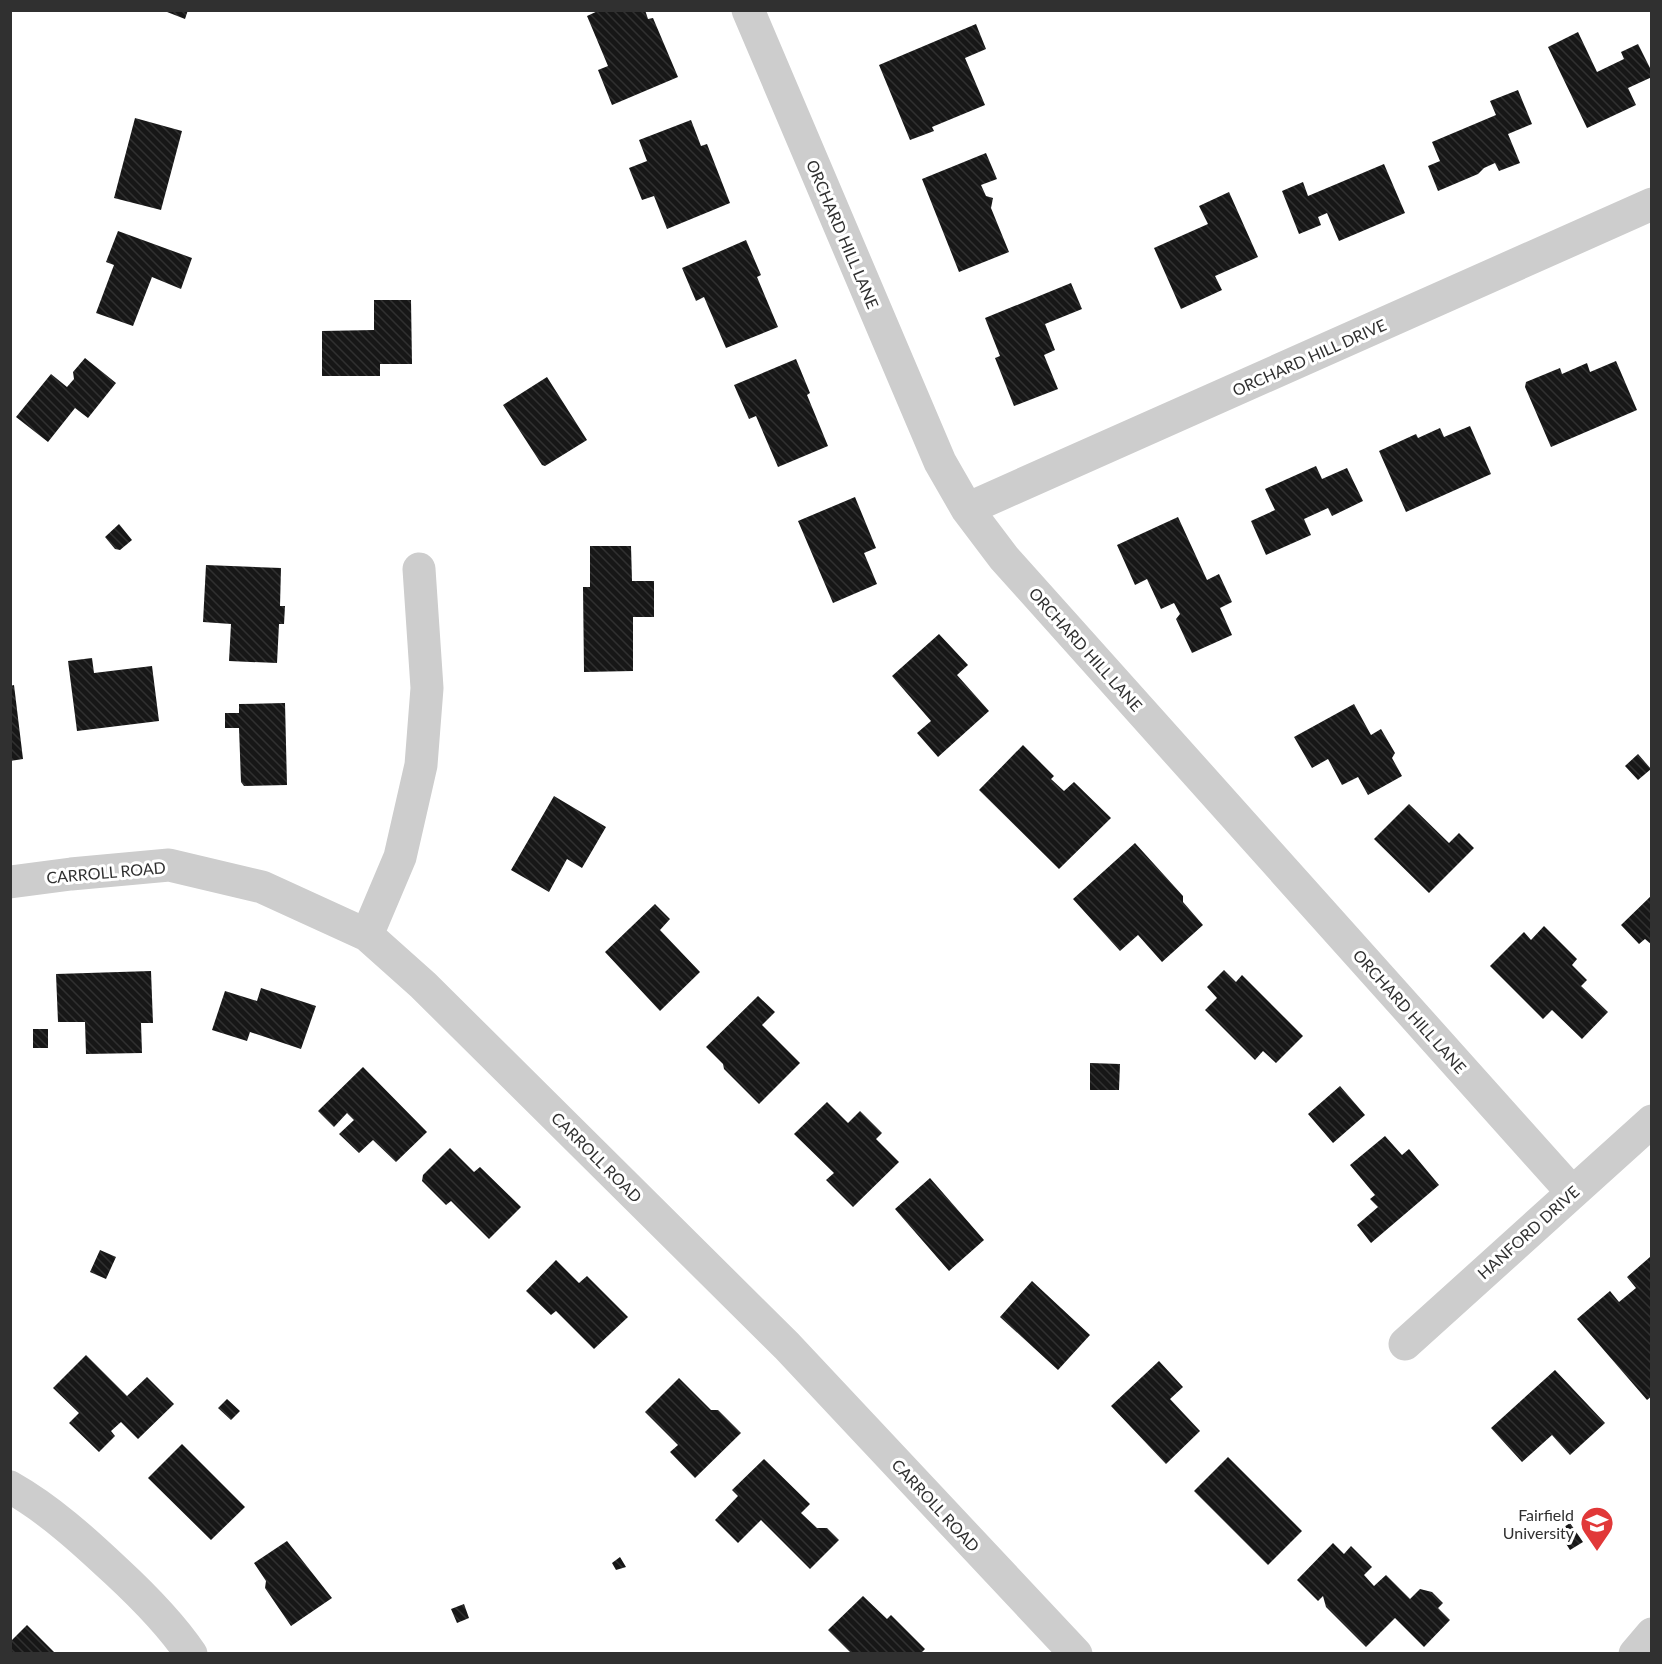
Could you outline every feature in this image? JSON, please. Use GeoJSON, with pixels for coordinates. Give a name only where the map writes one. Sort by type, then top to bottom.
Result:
{"type":"FeatureCollection","features":[{"type":"Feature","properties":{"kind":"street","name":"ORCHARD HILL LANE"},"geometry":{"type":"LineString","coordinates":[[748,10],[940,462],[967,509],[1012,567],[1572,1192]]}},
{"type":"Feature","properties":{"kind":"street","name":"ORCHARD HILL DRIVE"},"geometry":{"type":"LineString","coordinates":[[967,509],[1652,204]]}},
{"type":"Feature","properties":{"kind":"street"},"geometry":{"type":"LineString","coordinates":[[367,935],[400,857],[421,765],[427,688],[419,569]]}},
{"type":"Feature","properties":{"kind":"street","name":"CARROLL ROAD"},"geometry":{"type":"LineString","coordinates":[[10,882],[168,865],[262,887],[367,935],[423,985],[787,1346],[1076,1653]]}},
{"type":"Feature","properties":{"kind":"street","name":"HANFORD DRIVE"},"geometry":{"type":"LineString","coordinates":[[1405,1344],[1652,1121]]}},
{"type":"Feature","properties":{"kind":"street"},"geometry":{"type":"LineString","coordinates":[[10,1487],[32,1499],[90,1546],[151,1604],[191,1653]]}},
{"type":"Feature","properties":{"kind":"street"},"geometry":{"type":"LineString","coordinates":[[1635,1653],[1652,1634]]}},
{"type":"Feature","properties":{"kind":"building"},"geometry":{"type":"Polygon","coordinates":[[[162,10],[188,10],[185,19],[162,10]]]}},
{"type":"Feature","properties":{"kind":"building"},"geometry":{"type":"Polygon","coordinates":[[[600,10],[645,10],[648,19],[653,18],[678,77],[612,105],[598,70],[608,66],[587,16],[600,10]]]}},
{"type":"Feature","properties":{"kind":"building"},"geometry":{"type":"Polygon","coordinates":[[[976,24],[986,49],[965,58],[985,105],[932,127],[934,131],[910,140],[879,65],[976,24]]]}},
{"type":"Feature","properties":{"kind":"building"},"geometry":{"type":"Polygon","coordinates":[[[1578,32],[1597,72],[1624,59],[1621,52],[1638,44],[1652,72],[1652,77],[1628,88],[1636,105],[1587,128],[1548,47],[1578,32]]]}},
{"type":"Feature","properties":{"kind":"building"},"geometry":{"type":"Polygon","coordinates":[[[1518,90],[1532,124],[1508,134],[1520,163],[1499,171],[1495,163],[1478,174],[1438,191],[1428,166],[1440,161],[1432,142],[1496,115],[1490,101],[1518,90]]]}},
{"type":"Feature","properties":{"kind":"building"},"geometry":{"type":"Polygon","coordinates":[[[135,118],[182,131],[161,210],[114,198],[135,118]]]}},
{"type":"Feature","properties":{"kind":"building"},"geometry":{"type":"Polygon","coordinates":[[[691,120],[701,146],[707,144],[730,203],[667,229],[654,196],[642,200],[629,168],[647,161],[639,140],[691,120]]]}},
{"type":"Feature","properties":{"kind":"building"},"geometry":{"type":"Polygon","coordinates":[[[986,153],[997,179],[981,185],[986,196],[993,198],[991,208],[1009,252],[959,272],[922,179],[986,153]]]}},
{"type":"Feature","properties":{"kind":"building"},"geometry":{"type":"Polygon","coordinates":[[[1384,164],[1405,213],[1339,241],[1327,213],[1318,217],[1321,225],[1299,234],[1282,191],[1303,182],[1308,196],[1384,164]]]}},
{"type":"Feature","properties":{"kind":"building"},"geometry":{"type":"Polygon","coordinates":[[[1229,192],[1258,257],[1215,276],[1222,290],[1181,309],[1154,248],[1208,224],[1199,206],[1229,192]]]}},
{"type":"Feature","properties":{"kind":"building"},"geometry":{"type":"Polygon","coordinates":[[[118,231],[192,258],[181,289],[152,277],[133,326],[96,313],[114,265],[106,262],[118,231]]]}},
{"type":"Feature","properties":{"kind":"building"},"geometry":{"type":"Polygon","coordinates":[[[746,240],[761,275],[757,277],[778,327],[726,348],[704,297],[696,301],[682,268],[746,240]]]}},
{"type":"Feature","properties":{"kind":"building"},"geometry":{"type":"Polygon","coordinates":[[[1071,283],[1082,309],[1045,324],[1055,350],[1044,355],[1058,389],[1014,406],[995,358],[1000,356],[985,318],[1071,283]]]}},
{"type":"Feature","properties":{"kind":"building"},"geometry":{"type":"Polygon","coordinates":[[[374,300],[411,300],[412,364],[380,364],[380,376],[322,376],[322,331],[374,330],[374,300]]]}},
{"type":"Feature","properties":{"kind":"building"},"geometry":{"type":"Polygon","coordinates":[[[85,358],[116,383],[88,418],[75,408],[48,442],[16,417],[51,374],[67,387],[74,379],[73,372],[85,358]]]}},
{"type":"Feature","properties":{"kind":"building"},"geometry":{"type":"Polygon","coordinates":[[[796,359],[810,393],[807,395],[828,446],[778,467],[756,416],[749,419],[734,385],[796,359]]]}},
{"type":"Feature","properties":{"kind":"building"},"geometry":{"type":"Polygon","coordinates":[[[1616,361],[1637,410],[1551,447],[1525,387],[1526,382],[1560,368],[1562,374],[1587,363],[1590,372],[1616,361]]]}},
{"type":"Feature","properties":{"kind":"building"},"geometry":{"type":"Polygon","coordinates":[[[547,377],[587,440],[545,466],[542,465],[503,405],[547,377]]]}},
{"type":"Feature","properties":{"kind":"building"},"geometry":{"type":"Polygon","coordinates":[[[1470,426],[1491,474],[1406,512],[1379,451],[1416,434],[1418,438],[1440,428],[1444,437],[1470,426]]]}},
{"type":"Feature","properties":{"kind":"building"},"geometry":{"type":"Polygon","coordinates":[[[1316,466],[1322,479],[1347,468],[1363,501],[1332,516],[1328,508],[1304,519],[1311,535],[1266,555],[1251,521],[1275,510],[1265,489],[1316,466]]]}},
{"type":"Feature","properties":{"kind":"building"},"geometry":{"type":"Polygon","coordinates":[[[855,497],[876,548],[864,553],[877,584],[833,603],[798,521],[855,497]]]}},
{"type":"Feature","properties":{"kind":"building"},"geometry":{"type":"Polygon","coordinates":[[[1178,517],[1207,580],[1219,574],[1232,602],[1220,608],[1232,635],[1192,653],[1176,619],[1180,614],[1174,603],[1161,609],[1147,579],[1135,585],[1117,545],[1178,517]]]}},
{"type":"Feature","properties":{"kind":"building"},"geometry":{"type":"Polygon","coordinates":[[[119,524],[132,540],[120,550],[115,549],[105,537],[119,524]]]}},
{"type":"Feature","properties":{"kind":"building"},"geometry":{"type":"Polygon","coordinates":[[[590,546],[631,546],[632,581],[654,581],[654,617],[633,617],[633,671],[584,672],[583,587],[590,587],[590,546]]]}},
{"type":"Feature","properties":{"kind":"building"},"geometry":{"type":"Polygon","coordinates":[[[206,565],[281,568],[280,606],[285,606],[284,624],[279,624],[277,663],[229,661],[231,624],[203,622],[206,565]]]}},
{"type":"Feature","properties":{"kind":"building"},"geometry":{"type":"Polygon","coordinates":[[[939,634],[968,665],[957,675],[989,711],[938,757],[917,733],[931,721],[892,676],[939,634]]]}},
{"type":"Feature","properties":{"kind":"building"},"geometry":{"type":"Polygon","coordinates":[[[92,658],[94,673],[152,666],[159,721],[77,731],[68,661],[92,658]]]}},
{"type":"Feature","properties":{"kind":"building"},"geometry":{"type":"Polygon","coordinates":[[[14,685],[23,759],[10,761],[10,686],[14,685]]]}},
{"type":"Feature","properties":{"kind":"building"},"geometry":{"type":"Polygon","coordinates":[[[285,703],[287,785],[244,786],[241,782],[239,728],[225,728],[225,713],[239,713],[239,704],[285,703]]]}},
{"type":"Feature","properties":{"kind":"building"},"geometry":{"type":"Polygon","coordinates":[[[1354,704],[1371,735],[1381,729],[1395,753],[1392,758],[1402,776],[1368,795],[1358,777],[1342,785],[1328,759],[1312,768],[1294,737],[1354,704]]]}},
{"type":"Feature","properties":{"kind":"building"},"geometry":{"type":"Polygon","coordinates":[[[1023,745],[1054,776],[1051,779],[1064,791],[1074,782],[1111,818],[1059,869],[979,790],[1023,745]]]}},
{"type":"Feature","properties":{"kind":"building"},"geometry":{"type":"Polygon","coordinates":[[[1638,754],[1651,769],[1638,780],[1625,766],[1638,754]]]}},
{"type":"Feature","properties":{"kind":"building"},"geometry":{"type":"Polygon","coordinates":[[[554,796],[606,827],[582,868],[567,859],[549,892],[511,870],[554,796]]]}},
{"type":"Feature","properties":{"kind":"building"},"geometry":{"type":"Polygon","coordinates":[[[1409,804],[1449,843],[1459,833],[1474,848],[1429,893],[1374,839],[1409,804]]]}},
{"type":"Feature","properties":{"kind":"building"},"geometry":{"type":"Polygon","coordinates":[[[1135,843],[1183,896],[1183,902],[1203,925],[1162,962],[1138,935],[1120,951],[1073,899],[1135,843]]]}},
{"type":"Feature","properties":{"kind":"building"},"geometry":{"type":"Polygon","coordinates":[[[1652,895],[1652,945],[1645,939],[1639,944],[1621,925],[1652,895]]]}},
{"type":"Feature","properties":{"kind":"building"},"geometry":{"type":"Polygon","coordinates":[[[655,904],[670,919],[660,930],[700,972],[660,1011],[605,952],[655,904]]]}},
{"type":"Feature","properties":{"kind":"building"},"geometry":{"type":"Polygon","coordinates":[[[1544,926],[1577,959],[1572,965],[1587,980],[1581,986],[1608,1012],[1582,1039],[1552,1010],[1543,1019],[1490,966],[1524,932],[1531,940],[1544,926]]]}},
{"type":"Feature","properties":{"kind":"building"},"geometry":{"type":"Polygon","coordinates":[[[1224,970],[1236,982],[1242,975],[1303,1036],[1276,1063],[1263,1051],[1255,1060],[1205,1010],[1217,998],[1207,987],[1224,970]]]}},
{"type":"Feature","properties":{"kind":"building"},"geometry":{"type":"Polygon","coordinates":[[[151,971],[153,1023],[141,1023],[142,1053],[86,1054],[85,1022],[58,1022],[56,974],[151,971]]]}},
{"type":"Feature","properties":{"kind":"building"},"geometry":{"type":"Polygon","coordinates":[[[261,988],[316,1006],[301,1049],[250,1032],[247,1041],[212,1030],[225,991],[257,1001],[261,988]]]}},
{"type":"Feature","properties":{"kind":"building"},"geometry":{"type":"Polygon","coordinates":[[[758,996],[775,1012],[762,1025],[800,1063],[759,1104],[706,1047],[758,996]]]}},
{"type":"Feature","properties":{"kind":"building"},"geometry":{"type":"Polygon","coordinates":[[[33,1029],[48,1029],[48,1048],[33,1048],[33,1029]]]}},
{"type":"Feature","properties":{"kind":"building"},"geometry":{"type":"Polygon","coordinates":[[[1090,1063],[1120,1064],[1119,1090],[1090,1090],[1090,1063]]]}},
{"type":"Feature","properties":{"kind":"building"},"geometry":{"type":"Polygon","coordinates":[[[363,1067],[427,1132],[396,1162],[373,1140],[359,1153],[339,1134],[354,1120],[347,1113],[334,1127],[318,1111],[363,1067]]]}},
{"type":"Feature","properties":{"kind":"building"},"geometry":{"type":"Polygon","coordinates":[[[1340,1086],[1365,1115],[1333,1143],[1308,1114],[1340,1086]]]}},
{"type":"Feature","properties":{"kind":"building"},"geometry":{"type":"Polygon","coordinates":[[[827,1102],[848,1123],[860,1111],[882,1133],[876,1139],[899,1162],[853,1207],[826,1180],[834,1173],[794,1134],[827,1102]]]}},
{"type":"Feature","properties":{"kind":"building"},"geometry":{"type":"Polygon","coordinates":[[[1385,1136],[1402,1155],[1409,1149],[1439,1185],[1371,1243],[1357,1225],[1378,1207],[1370,1199],[1375,1195],[1350,1165],[1385,1136]]]}},
{"type":"Feature","properties":{"kind":"building"},"geometry":{"type":"Polygon","coordinates":[[[450,1148],[474,1172],[480,1167],[521,1207],[489,1239],[451,1201],[446,1205],[422,1181],[423,1175],[450,1148]]]}},
{"type":"Feature","properties":{"kind":"building"},"geometry":{"type":"Polygon","coordinates":[[[930,1178],[984,1240],[949,1271],[895,1209],[930,1178]]]}},
{"type":"Feature","properties":{"kind":"building"},"geometry":{"type":"Polygon","coordinates":[[[100,1250],[116,1257],[106,1279],[90,1272],[100,1250]]]}},
{"type":"Feature","properties":{"kind":"building"},"geometry":{"type":"Polygon","coordinates":[[[1650,1257],[1652,1259],[1652,1396],[1647,1400],[1577,1319],[1610,1291],[1619,1302],[1636,1288],[1627,1277],[1650,1257]]]}},
{"type":"Feature","properties":{"kind":"building"},"geometry":{"type":"Polygon","coordinates":[[[556,1260],[579,1283],[587,1276],[628,1317],[594,1349],[556,1311],[551,1315],[526,1291],[556,1260]]]}},
{"type":"Feature","properties":{"kind":"building"},"geometry":{"type":"Polygon","coordinates":[[[1032,1281],[1090,1335],[1058,1370],[1000,1317],[1032,1281]]]}},
{"type":"Feature","properties":{"kind":"building"},"geometry":{"type":"Polygon","coordinates":[[[86,1355],[127,1396],[147,1377],[174,1404],[138,1439],[121,1422],[111,1431],[115,1436],[99,1452],[69,1423],[79,1413],[53,1388],[86,1355]]]}},
{"type":"Feature","properties":{"kind":"building"},"geometry":{"type":"Polygon","coordinates":[[[1159,1361],[1183,1387],[1170,1399],[1200,1431],[1166,1464],[1111,1406],[1159,1361]]]}},
{"type":"Feature","properties":{"kind":"building"},"geometry":{"type":"Polygon","coordinates":[[[1555,1370],[1605,1423],[1570,1455],[1552,1435],[1522,1462],[1491,1428],[1555,1370]]]}},
{"type":"Feature","properties":{"kind":"building"},"geometry":{"type":"Polygon","coordinates":[[[679,1378],[711,1410],[718,1410],[741,1433],[695,1478],[670,1452],[678,1445],[645,1412],[679,1378]]]}},
{"type":"Feature","properties":{"kind":"building"},"geometry":{"type":"Polygon","coordinates":[[[227,1399],[240,1411],[231,1420],[218,1408],[227,1399]]]}},
{"type":"Feature","properties":{"kind":"building"},"geometry":{"type":"Polygon","coordinates":[[[182,1444],[245,1507],[211,1540],[148,1478],[182,1444]]]}},
{"type":"Feature","properties":{"kind":"building"},"geometry":{"type":"Polygon","coordinates":[[[1228,1457],[1302,1531],[1268,1565],[1194,1491],[1228,1457]]]}},
{"type":"Feature","properties":{"kind":"building"},"geometry":{"type":"Polygon","coordinates":[[[764,1459],[810,1504],[801,1513],[817,1528],[827,1528],[839,1540],[810,1569],[761,1520],[738,1543],[715,1520],[738,1496],[732,1490],[764,1459]]]}},
{"type":"Feature","properties":{"kind":"building"},"geometry":{"type":"Polygon","coordinates":[[[1570,1523],[1583,1542],[1570,1550],[1558,1531],[1570,1523]]]}},
{"type":"Feature","properties":{"kind":"building"},"geometry":{"type":"Polygon","coordinates":[[[287,1541],[332,1598],[291,1626],[265,1588],[266,1581],[254,1563],[287,1541]]]}},
{"type":"Feature","properties":{"kind":"building"},"geometry":{"type":"Polygon","coordinates":[[[1333,1543],[1344,1554],[1351,1546],[1372,1567],[1364,1575],[1374,1586],[1386,1575],[1410,1599],[1420,1589],[1432,1592],[1443,1603],[1438,1608],[1450,1620],[1424,1647],[1395,1618],[1366,1647],[1326,1607],[1323,1596],[1318,1601],[1297,1580],[1333,1543]]]}},
{"type":"Feature","properties":{"kind":"building"},"geometry":{"type":"Polygon","coordinates":[[[620,1557],[626,1567],[616,1570],[612,1563],[620,1557]]]}},
{"type":"Feature","properties":{"kind":"building"},"geometry":{"type":"Polygon","coordinates":[[[863,1596],[887,1619],[891,1615],[925,1649],[920,1654],[852,1654],[828,1630],[863,1596]]]}},
{"type":"Feature","properties":{"kind":"building"},"geometry":{"type":"Polygon","coordinates":[[[464,1604],[469,1618],[457,1623],[451,1609],[464,1604]]]}},
{"type":"Feature","properties":{"kind":"building"},"geometry":{"type":"Polygon","coordinates":[[[27,1625],[54,1652],[52,1654],[10,1654],[10,1642],[27,1625]]]}},
{"type":"Feature","properties":{"kind":"place","name":"Fairfield University"},"geometry":{"type":"Point","coordinates":[1597,1552]}}]}
